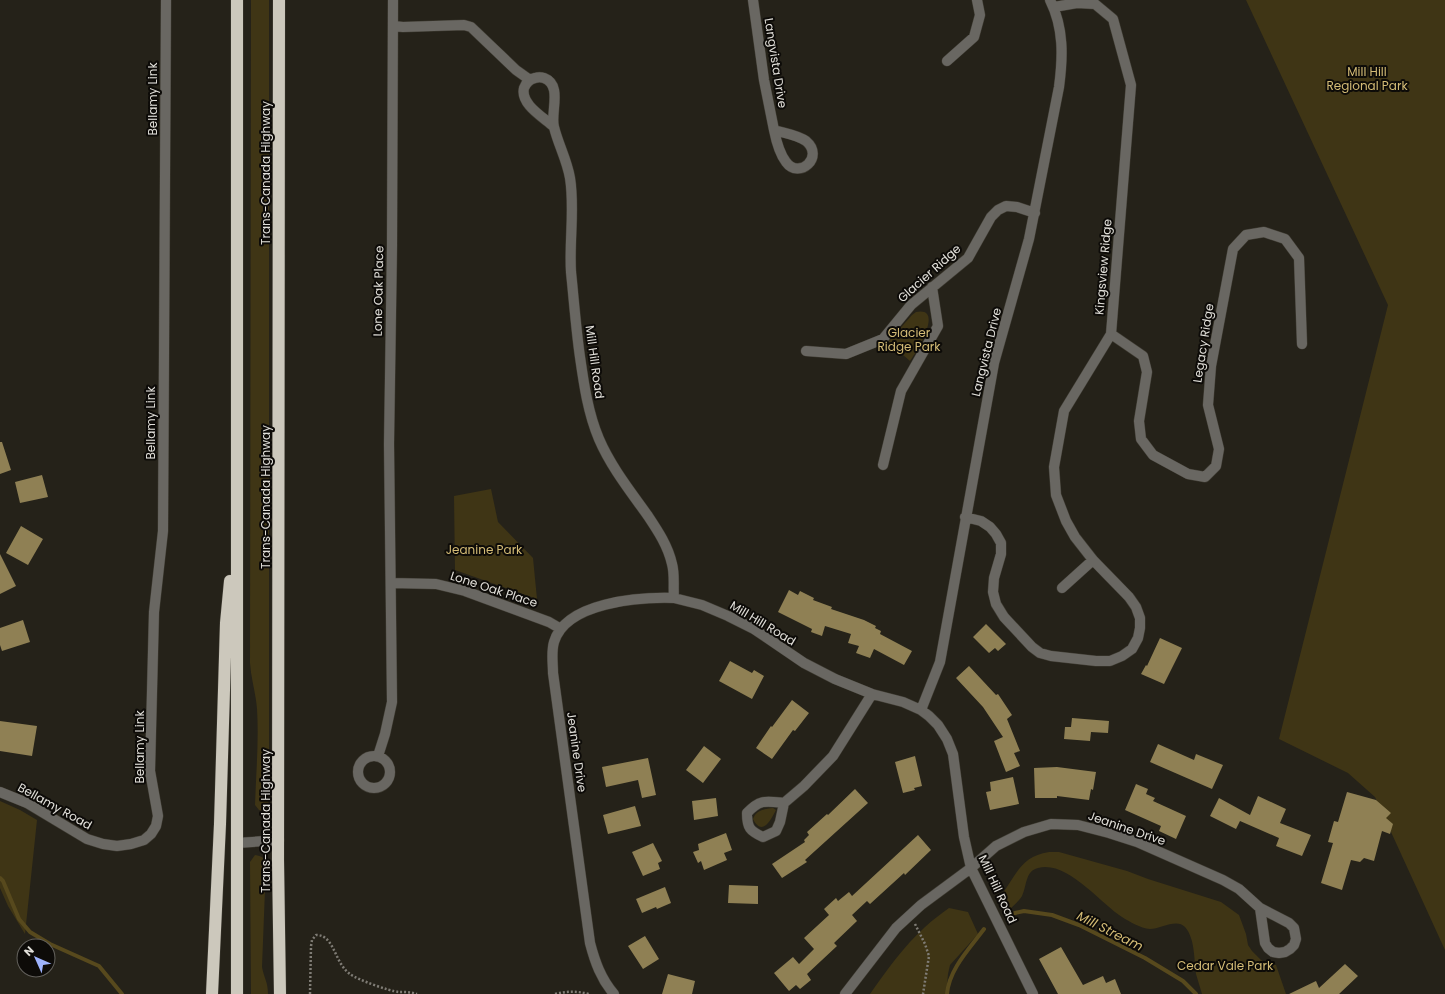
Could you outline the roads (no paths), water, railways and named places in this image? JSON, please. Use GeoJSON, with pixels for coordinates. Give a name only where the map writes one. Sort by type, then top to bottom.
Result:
{"type":"FeatureCollection","features":[{"type":"Feature","properties":{"kind":"highway"},"geometry":{"type":"LineString","coordinates":[[237,0],[237,994]]}},
{"type":"Feature","properties":{"kind":"highway","name":"Trans-Canada Highway"},"geometry":{"type":"LineString","coordinates":[[279,0],[280,994]]}},
{"type":"Feature","properties":{"kind":"highway"},"geometry":{"type":"LineString","coordinates":[[212,994],[220,816],[226,623],[237,521]]}},
{"type":"Feature","properties":{"kind":"street","name":"Bellamy Link"},"geometry":{"type":"LineString","coordinates":[[144,840],[152,834],[156,826],[158,816],[150,771],[154,612],[162,531],[166,0]]}},
{"type":"Feature","properties":{"kind":"street","name":"Lone Oak Place"},"geometry":{"type":"LineString","coordinates":[[378,756],[385,734],[392,702],[389,444],[393,0]]}},
{"type":"Feature","properties":{"kind":"street","name":"Langvista Drive"},"geometry":{"type":"LineString","coordinates":[[753,0],[764,80],[774,130]]}},
{"type":"Feature","properties":{"kind":"street"},"geometry":{"type":"LineString","coordinates":[[948,61],[974,37],[980,15],[977,0]]}},
{"type":"Feature","properties":{"kind":"street","name":"Langvista Drive"},"geometry":{"type":"LineString","coordinates":[[921,710],[940,662],[994,363],[1018,280],[1035,213],[1059,87],[1062,63],[1060,30],[1052,4]]}},
{"type":"Feature","properties":{"kind":"street","name":"Kingsview Ridge"},"geometry":{"type":"LineString","coordinates":[[965,517],[981,521],[990,527],[996,534],[1000,543],[1001,554],[994,578],[993,592],[996,604],[1004,617],[1032,647],[1046,654],[1064,658],[1096,661],[1110,660],[1122,656],[1132,649],[1138,638],[1140,628],[1140,618],[1136,607],[1129,597],[1093,560],[1075,537],[1066,521],[1056,495],[1054,467],[1064,411],[1111,334],[1131,85],[1113,19],[1095,4],[1052,4]]}},
{"type":"Feature","properties":{"kind":"street"},"geometry":{"type":"LineString","coordinates":[[393,26],[464,25],[471,27],[516,70],[530,80]]}},
{"type":"Feature","properties":{"kind":"street","name":"Mill Hill Road"},"geometry":{"type":"LineString","coordinates":[[553,126],[528,104],[524,98],[523,92],[525,85],[530,80],[542,77],[548,80],[555,91],[553,126],[570,179],[572,215],[570,260],[584,385],[591,415],[599,439],[610,460],[667,547],[672,565],[674,598],[702,605],[728,616],[754,629],[804,663],[835,679],[872,694],[903,702],[921,710],[938,725],[947,739],[953,754],[964,837],[971,868],[1033,994]]}},
{"type":"Feature","properties":{"kind":"street","name":"Glacier Ridge"},"geometry":{"type":"LineString","coordinates":[[806,351],[846,354],[883,339],[911,305],[968,258],[991,217],[998,210],[1006,206],[1017,207],[1035,213]]}},
{"type":"Feature","properties":{"kind":"street","name":"Legacy Ridge"},"geometry":{"type":"LineString","coordinates":[[1111,334],[1144,356],[1146,372],[1139,421],[1141,439],[1153,455],[1188,474],[1205,477],[1216,466],[1219,449],[1208,405],[1211,366],[1233,249],[1246,236],[1264,232],[1285,239],[1299,258],[1302,344]]}},
{"type":"Feature","properties":{"kind":"street"},"geometry":{"type":"LineString","coordinates":[[883,465],[901,391],[938,326],[932,287]]}},
{"type":"Feature","properties":{"kind":"street"},"geometry":{"type":"LineString","coordinates":[[1062,588],[1093,560]]}},
{"type":"Feature","properties":{"kind":"street","name":"Lone Oak Place"},"geometry":{"type":"LineString","coordinates":[[391,583],[436,584],[465,591],[550,622],[561,629]]}},
{"type":"Feature","properties":{"kind":"street","name":"Jeanine Drive"},"geometry":{"type":"LineString","coordinates":[[614,994],[603,979],[597,967],[590,943],[553,673],[554,643],[561,629],[570,620],[587,610],[627,601],[649,598],[674,598]]}},
{"type":"Feature","properties":{"kind":"street"},"geometry":{"type":"LineString","coordinates":[[784,803],[804,786],[833,756],[872,694]]}},
{"type":"Feature","properties":{"kind":"street","name":"Bellamy Road"},"geometry":{"type":"LineString","coordinates":[[0,792],[28,803],[87,839],[103,844],[117,846],[144,840]]}},
{"type":"Feature","properties":{"kind":"street","name":"Jeanine Drive"},"geometry":{"type":"LineString","coordinates":[[845,994],[896,928],[911,913],[971,868],[996,846],[1024,832],[1051,824],[1078,825],[1137,842],[1223,880],[1239,890],[1260,908],[1290,923],[1294,928],[1296,939],[1294,945],[1290,949],[1279,953],[1273,952],[1268,948],[1265,943],[1260,908]]}},
{"type":"Feature","properties":{"kind":"street"},"geometry":{"type":"LineString","coordinates":[[237,843],[279,840]]}},
{"type":"Feature","properties":{"kind":"waterway","name":"Mill Stream"},"geometry":{"type":"LineString","coordinates":[[0,878],[3,881],[19,919],[30,932],[50,944],[99,966],[122,994]]}},
{"type":"Feature","properties":{"kind":"waterway","name":"Mill Stream"},"geometry":{"type":"LineString","coordinates":[[1007,917],[1024,911],[1052,915],[1079,925],[1145,958],[1183,981],[1196,994]]}},
{"type":"Feature","properties":{"kind":"waterway","name":"Mill Stream"},"geometry":{"type":"LineString","coordinates":[[947,994],[956,967],[984,929]]}},
{"type":"Feature","properties":{"kind":"park label","name":"Mill Hill Regional Park"},"geometry":{"type":"Point","coordinates":[1367,78]}},
{"type":"Feature","properties":{"kind":"park label","name":"Glacier Ridge Park"},"geometry":{"type":"Point","coordinates":[909,339]}},
{"type":"Feature","properties":{"kind":"park label","name":"Jeanine Park"},"geometry":{"type":"Point","coordinates":[484,549]}},
{"type":"Feature","properties":{"kind":"park label","name":"Cedar Vale Park"},"geometry":{"type":"Point","coordinates":[1225,965]}}]}
